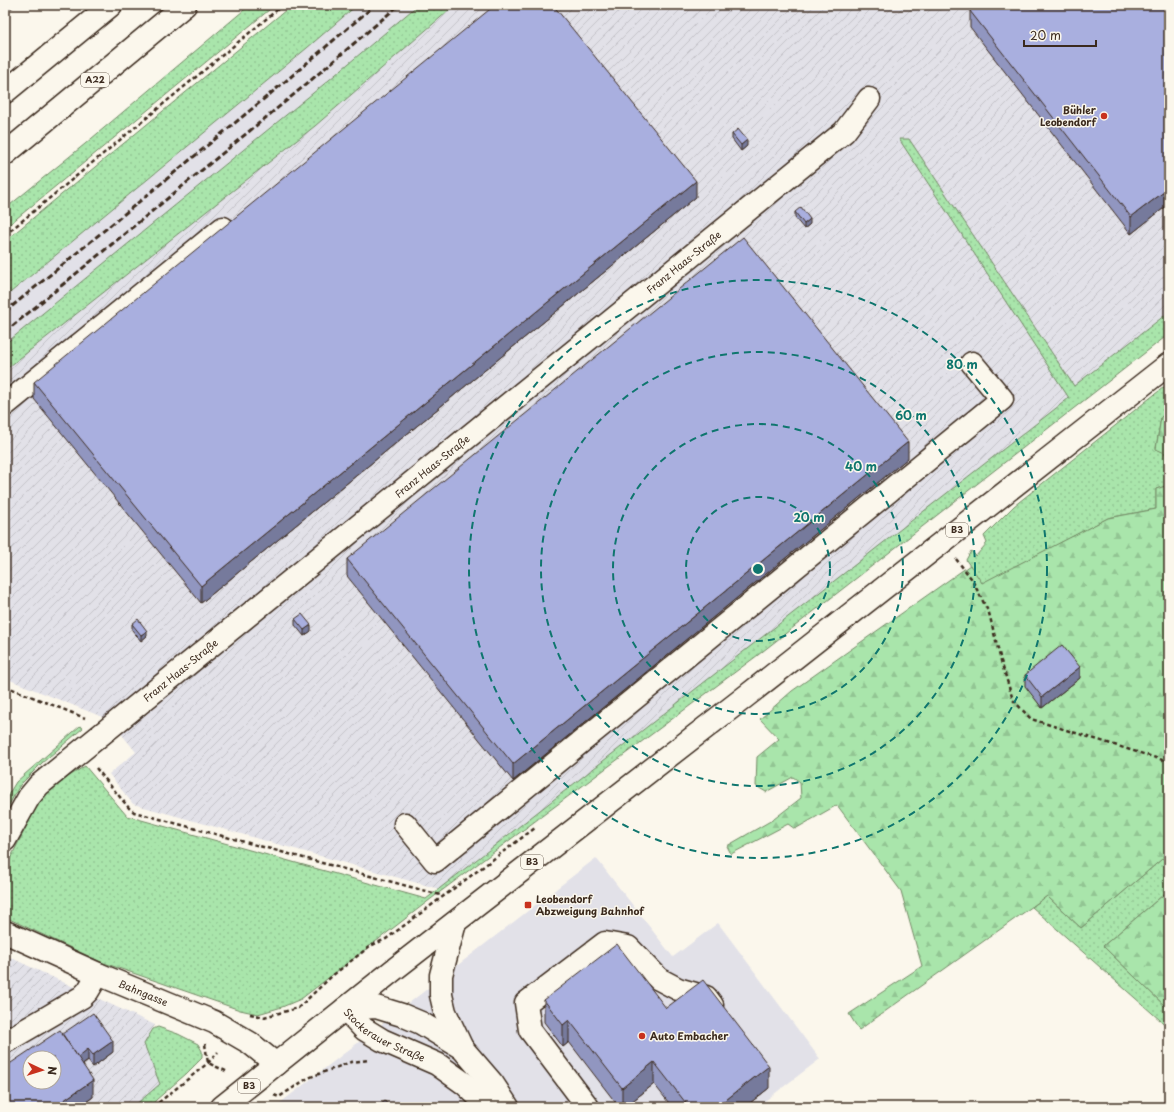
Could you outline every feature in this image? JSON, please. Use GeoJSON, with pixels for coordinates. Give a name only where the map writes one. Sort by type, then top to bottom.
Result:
{"type":"FeatureCollection","features":[{"type":"Feature","properties":{"kind":"main road"},"geometry":{"type":"LineString","coordinates":[[5,92],[111,5]]}},
{"type":"Feature","properties":{"kind":"main road","name":"A22"},"geometry":{"type":"LineString","coordinates":[[5,154],[185,5]]}},
{"type":"Feature","properties":{"kind":"main road","name":"Franz Haas-Straße"},"geometry":{"type":"LineString","coordinates":[[5,840],[29,797],[39,785],[844,132],[869,99]]}},
{"type":"Feature","properties":{"kind":"main road"},"geometry":{"type":"LineString","coordinates":[[5,405],[238,215]]}},
{"type":"Feature","properties":{"kind":"main road"},"geometry":{"type":"LineString","coordinates":[[405,824],[435,861],[1002,399],[972,363]]}},
{"type":"Feature","properties":{"kind":"main road","name":"B3"},"geometry":{"type":"LineString","coordinates":[[222,1107],[344,1009],[739,702],[1169,364]]}},
{"type":"Feature","properties":{"kind":"main road","name":"Stockerauer Straße"},"geometry":{"type":"LineString","coordinates":[[455,923],[441,975],[441,995],[445,1012],[462,1048],[493,1084],[508,1107]]}},
{"type":"Feature","properties":{"kind":"main road","name":"Bahngasse"},"geometry":{"type":"LineString","coordinates":[[5,932],[98,974],[214,1022],[250,1043],[276,1064]]}},
{"type":"Feature","properties":{"kind":"main road"},"geometry":{"type":"LineString","coordinates":[[588,1107],[530,1030],[526,1003],[605,943],[628,947],[659,979],[678,989],[706,997],[726,1022]]}},
{"type":"Feature","properties":{"kind":"main road"},"geometry":{"type":"LineString","coordinates":[[5,1042],[82,997],[88,991],[98,974]]}},
{"type":"Feature","properties":{"kind":"main road","name":"Stockerauer Straße"},"geometry":{"type":"LineString","coordinates":[[344,1009],[376,1007],[402,1015],[421,1023],[462,1048]]}},
{"type":"Feature","properties":{"kind":"main road","name":"Stockerauer Straße"},"geometry":{"type":"LineString","coordinates":[[344,1009],[364,1029],[382,1040],[437,1064],[465,1084],[489,1107]]}},
{"type":"Feature","properties":{"kind":"path"},"geometry":{"type":"LineString","coordinates":[[5,12],[14,5]]}},
{"type":"Feature","properties":{"kind":"path"},"geometry":{"type":"LineString","coordinates":[[5,234],[283,5]]}},
{"type":"Feature","properties":{"kind":"path"},"geometry":{"type":"LineString","coordinates":[[942,542],[971,578],[989,613],[1013,700],[1031,718],[1169,762]]}},
{"type":"Feature","properties":{"kind":"path"},"geometry":{"type":"LineString","coordinates":[[5,686],[109,728]]}},
{"type":"Feature","properties":{"kind":"path"},"geometry":{"type":"LineString","coordinates":[[82,750],[129,808],[134,812],[444,896]]}},
{"type":"Feature","properties":{"kind":"path"},"geometry":{"type":"LineString","coordinates":[[153,1107],[208,1063],[250,1014],[264,1017],[298,1008],[332,976],[370,946],[386,939],[539,825]]}},
{"type":"Feature","properties":{"kind":"path"},"geometry":{"type":"LineString","coordinates":[[252,1084],[279,1097],[308,1078],[351,1062],[372,1060]]}},
{"type":"Feature","properties":{"kind":"shaded area"},"geometry":{"type":"Polygon","coordinates":[[[357,5],[418,5],[329,80],[5,344],[5,297],[357,5]]]}},
{"type":"Feature","properties":{"kind":"shaded area"},"geometry":{"type":"Polygon","coordinates":[[[455,5],[1169,5],[1169,312],[1074,386],[1069,398],[439,889],[133,804],[109,774],[136,752],[110,720],[5,678],[5,370],[315,126],[455,5]]]}},
{"type":"Feature","properties":{"kind":"shaded area"},"geometry":{"type":"Polygon","coordinates":[[[596,858],[673,957],[718,923],[820,1059],[757,1107],[275,1107],[596,858]]]}},
{"type":"Feature","properties":{"kind":"shaded area"},"geometry":{"type":"Polygon","coordinates":[[[5,955],[155,1025],[144,1044],[160,1084],[133,1107],[5,1107],[5,955]]]}},
{"type":"Feature","properties":{"kind":"green space"},"geometry":{"type":"Polygon","coordinates":[[[250,5],[275,5],[5,228],[5,209],[85,144],[250,5]]]}},
{"type":"Feature","properties":{"kind":"green space"},"geometry":{"type":"Polygon","coordinates":[[[292,5],[357,5],[5,297],[5,241],[292,5]]]}},
{"type":"Feature","properties":{"kind":"green space"},"geometry":{"type":"Polygon","coordinates":[[[418,5],[455,5],[315,126],[5,370],[5,344],[329,80],[418,5]]]}},
{"type":"Feature","properties":{"kind":"green space"},"geometry":{"type":"Polygon","coordinates":[[[899,139],[909,139],[1074,386],[1169,312],[1169,334],[758,655],[440,892],[301,999],[282,1007],[258,1014],[240,1010],[101,962],[5,917],[5,869],[41,798],[49,789],[85,766],[127,816],[426,899],[1069,398],[899,139]]]}},
{"type":"Feature","properties":{"kind":"green space"},"geometry":{"type":"Polygon","coordinates":[[[1169,383],[1169,410],[1161,417],[1156,448],[1169,455],[1169,485],[1156,489],[1156,509],[1108,518],[982,584],[966,560],[971,551],[976,556],[987,543],[984,536],[1014,506],[1169,383]]]}},
{"type":"Feature","properties":{"kind":"green space"},"geometry":{"type":"Polygon","coordinates":[[[1169,410],[1169,455],[1156,449],[1161,417],[1169,410]]]}},
{"type":"Feature","properties":{"kind":"green space"},"geometry":{"type":"Polygon","coordinates":[[[1169,485],[1169,853],[1081,928],[1047,896],[859,1030],[849,1014],[922,966],[901,891],[837,805],[795,829],[788,824],[731,854],[727,846],[774,819],[801,798],[800,782],[793,777],[766,792],[756,786],[757,757],[779,739],[760,719],[792,691],[970,565],[982,583],[1108,518],[1156,509],[1156,489],[1169,485]]]}},
{"type":"Feature","properties":{"kind":"green space"},"geometry":{"type":"Polygon","coordinates":[[[80,726],[83,728],[42,763],[20,785],[5,812],[5,800],[16,782],[80,726]]]}},
{"type":"Feature","properties":{"kind":"green space"},"geometry":{"type":"Polygon","coordinates":[[[1169,853],[1169,890],[1103,946],[1169,1010],[1169,1028],[1032,907],[1047,896],[1081,928],[1169,853]]]}},
{"type":"Feature","properties":{"kind":"green space"},"geometry":{"type":"Polygon","coordinates":[[[1169,890],[1169,1010],[1103,946],[1169,890]]]}},
{"type":"Feature","properties":{"kind":"green space"},"geometry":{"type":"Polygon","coordinates":[[[158,1027],[178,1034],[198,1044],[202,1051],[202,1058],[150,1107],[133,1107],[160,1084],[144,1044],[153,1029],[158,1027]]]}},
{"type":"Feature","properties":{"kind":"building"},"geometry":{"type":"Polygon","coordinates":[[[495,5],[553,5],[696,181],[201,586],[34,382],[495,5]]]}},
{"type":"Feature","properties":{"kind":"building","name":"Bühler Leobendorf"},"geometry":{"type":"Polygon","coordinates":[[[977,5],[1169,5],[1169,188],[1131,217],[970,11],[977,5]]]}},
{"type":"Feature","properties":{"kind":"building"},"geometry":{"type":"Polygon","coordinates":[[[738,129],[747,140],[741,145],[732,134],[738,129]]]}},
{"type":"Feature","properties":{"kind":"building"},"geometry":{"type":"Polygon","coordinates":[[[801,207],[810,219],[804,224],[795,212],[801,207]]]}},
{"type":"Feature","properties":{"kind":"building"},"geometry":{"type":"Polygon","coordinates":[[[743,237],[908,442],[513,764],[347,559],[743,237]]]}},
{"type":"Feature","properties":{"kind":"building"},"geometry":{"type":"Polygon","coordinates":[[[302,614],[311,625],[304,630],[295,619],[302,614]]]}},
{"type":"Feature","properties":{"kind":"building"},"geometry":{"type":"Polygon","coordinates":[[[138,619],[147,631],[141,635],[132,624],[138,619]]]}},
{"type":"Feature","properties":{"kind":"building"},"geometry":{"type":"Polygon","coordinates":[[[1062,645],[1080,667],[1042,697],[1025,675],[1062,645]]]}},
{"type":"Feature","properties":{"kind":"building","name":"Auto Embacher"},"geometry":{"type":"Polygon","coordinates":[[[617,944],[666,1008],[703,980],[769,1066],[717,1107],[689,1107],[654,1062],[622,1088],[569,1020],[563,1025],[544,1000],[617,944]]]}},
{"type":"Feature","properties":{"kind":"building"},"geometry":{"type":"Polygon","coordinates":[[[93,1013],[113,1041],[93,1055],[88,1049],[78,1057],[62,1034],[93,1013]]]}},
{"type":"Feature","properties":{"kind":"building"},"geometry":{"type":"Polygon","coordinates":[[[60,1030],[93,1080],[54,1107],[5,1107],[5,1067],[22,1056],[22,1090],[62,1090],[62,1050],[30,1050],[60,1030]]]}},
{"type":"Feature","properties":{"kind":"building"},"geometry":{"type":"Polygon","coordinates":[[[385,1101],[389,1107],[377,1107],[385,1101]]]}},
{"type":"Feature","properties":{"kind":"railway"},"geometry":{"type":"LineString","coordinates":[[5,312],[287,80],[375,5]]}},
{"type":"Feature","properties":{"kind":"railway"},"geometry":{"type":"LineString","coordinates":[[5,332],[297,92],[399,5]]}},
{"type":"Feature","properties":{"kind":"place","name":"Bühler Leobendorf"},"geometry":{"type":"Point","coordinates":[1104,116]}},
{"type":"Feature","properties":{"kind":"place","name":"Leobendorf Abzweigung Bahnhof"},"geometry":{"type":"Point","coordinates":[528,905]}},
{"type":"Feature","properties":{"kind":"place","name":"Auto Embacher"},"geometry":{"type":"Point","coordinates":[642,1036]}}]}
